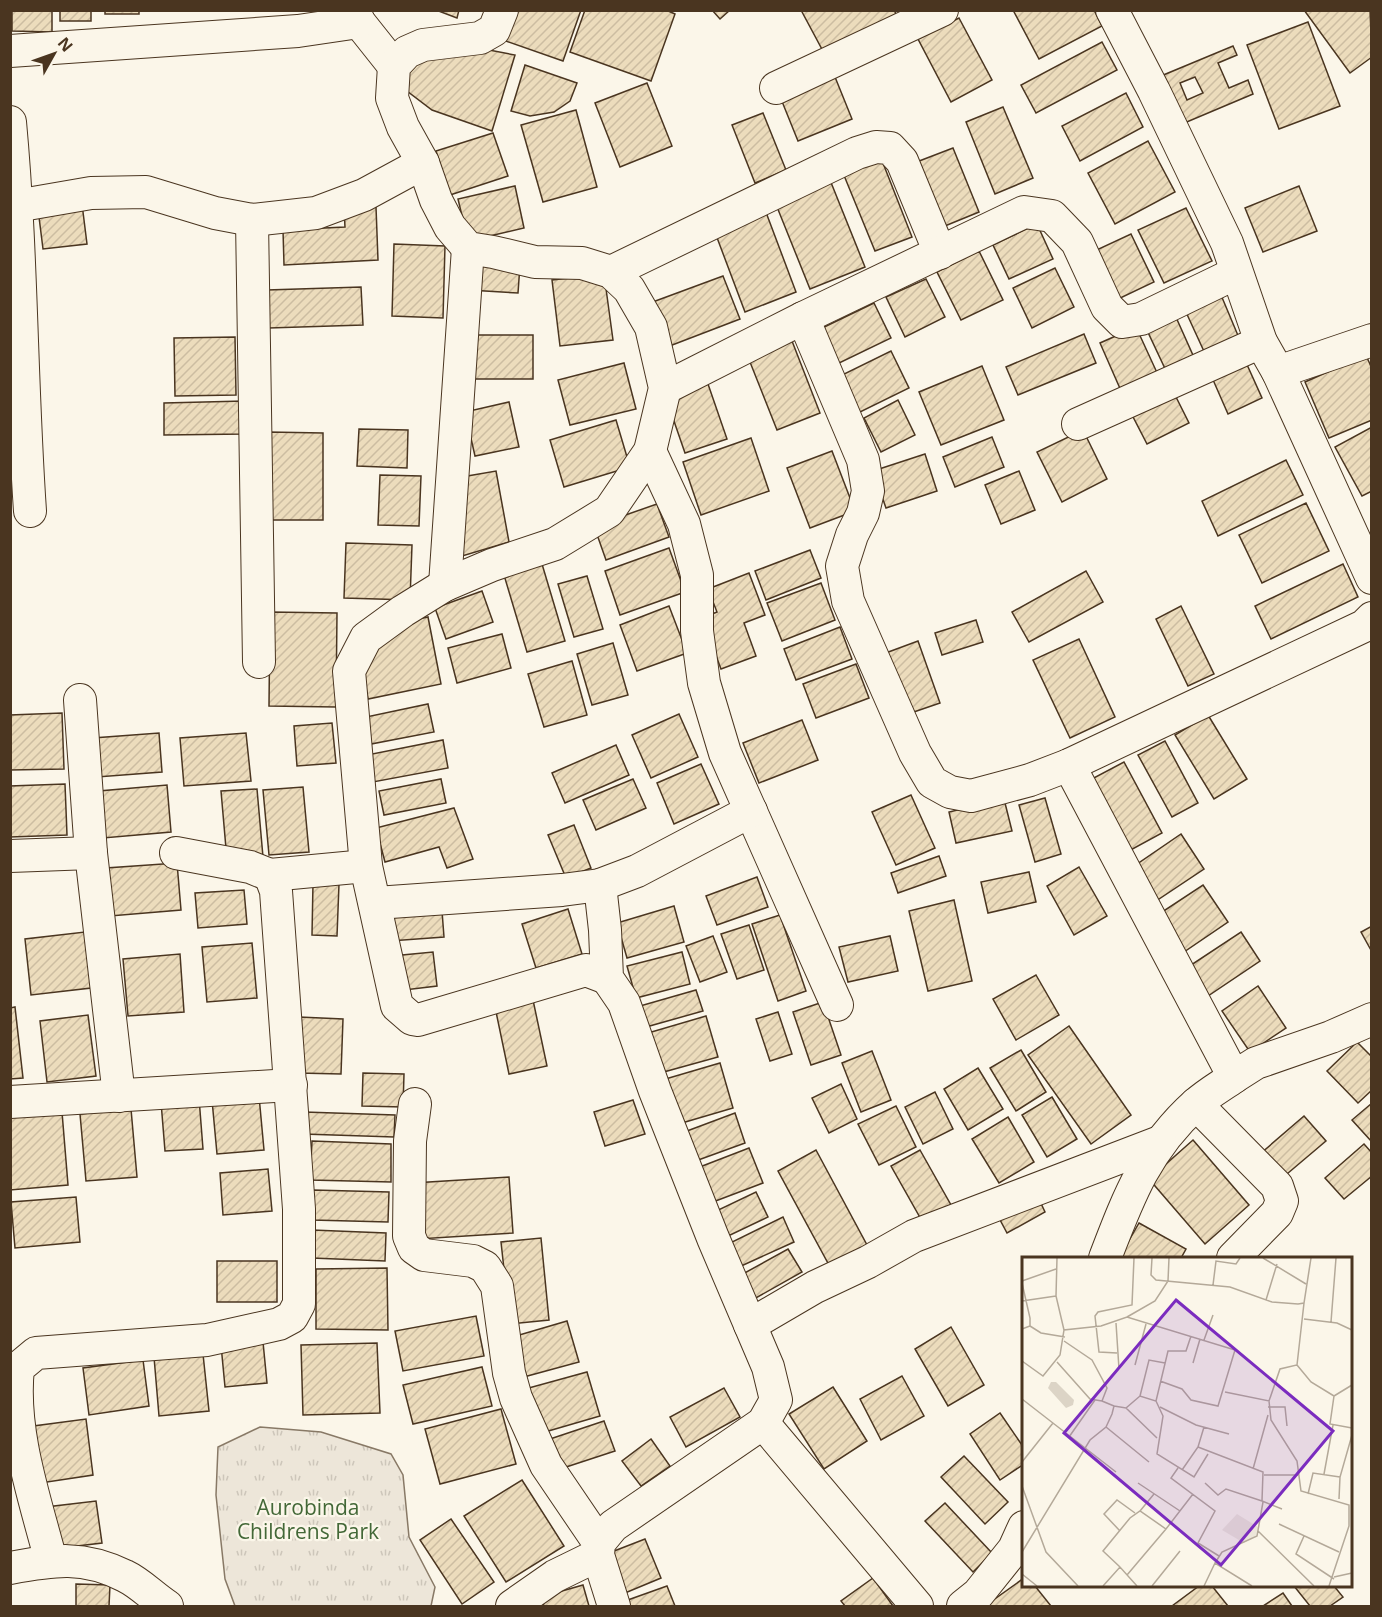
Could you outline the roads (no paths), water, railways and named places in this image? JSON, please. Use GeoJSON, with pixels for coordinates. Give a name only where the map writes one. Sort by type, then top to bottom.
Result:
{"type":"FeatureCollection","features":[{"type":"Feature","properties":{"kind":"street"},"geometry":{"type":"LineString","coordinates":[[502,10],[494,30],[480,38],[423,45],[407,52],[394,66],[392,98],[404,127],[423,163],[436,200],[450,227],[468,248],[535,262],[582,263],[611,272],[628,289],[651,327],[665,388],[650,451],[609,511],[555,544],[492,565],[445,585],[403,611],[366,638],[349,670],[366,866],[398,1006],[412,1019],[418,1020],[586,970],[607,978]]}},
{"type":"Feature","properties":{"kind":"street"},"geometry":{"type":"LineString","coordinates":[[776,88],[942,10]]}},
{"type":"Feature","properties":{"kind":"street"},"geometry":{"type":"LineString","coordinates":[[1112,10],[1154,91],[1227,243],[1261,342],[1278,372],[1371,578]]}},
{"type":"Feature","properties":{"kind":"street"},"geometry":{"type":"LineString","coordinates":[[10,51],[298,32],[356,16],[394,66]]}},
{"type":"Feature","properties":{"kind":"street"},"geometry":{"type":"LineString","coordinates":[[10,122],[24,431],[30,512]]}},
{"type":"Feature","properties":{"kind":"street"},"geometry":{"type":"LineString","coordinates":[[611,272],[857,153],[876,147],[891,148],[902,161],[940,253]]}},
{"type":"Feature","properties":{"kind":"street"},"geometry":{"type":"LineString","coordinates":[[14,206],[91,193],[146,192],[215,213],[252,220],[316,213],[364,195],[423,163]]}},
{"type":"Feature","properties":{"kind":"street"},"geometry":{"type":"LineString","coordinates":[[665,388],[803,318],[1024,212],[1053,216],[1077,242],[1107,308],[1122,322],[1141,319],[1236,273]]}},
{"type":"Feature","properties":{"kind":"street"},"geometry":{"type":"LineString","coordinates":[[252,220],[259,662]]}},
{"type":"Feature","properties":{"kind":"street"},"geometry":{"type":"LineString","coordinates":[[445,585],[468,248]]}},
{"type":"Feature","properties":{"kind":"street"},"geometry":{"type":"LineString","coordinates":[[803,318],[863,460],[868,491],[863,513],[852,535],[842,566],[848,601],[915,753],[933,782],[950,792],[971,796],[1030,780],[1069,765],[1364,626],[1371,618]]}},
{"type":"Feature","properties":{"kind":"street"},"geometry":{"type":"LineString","coordinates":[[1278,372],[1371,340]]}},
{"type":"Feature","properties":{"kind":"street"},"geometry":{"type":"LineString","coordinates":[[1078,424],[1261,342]]}},
{"type":"Feature","properties":{"kind":"street"},"geometry":{"type":"LineString","coordinates":[[650,451],[684,524],[698,575],[697,631],[704,683],[725,753],[837,1005]]}},
{"type":"Feature","properties":{"kind":"street"},"geometry":{"type":"LineString","coordinates":[[80,700],[91,853],[119,1096]]}},
{"type":"Feature","properties":{"kind":"street"},"geometry":{"type":"LineString","coordinates":[[1069,765],[1234,1077]]}},
{"type":"Feature","properties":{"kind":"street"},"geometry":{"type":"LineString","coordinates":[[376,903],[562,890],[600,885],[637,871],[751,811]]}},
{"type":"Feature","properties":{"kind":"street"},"geometry":{"type":"LineString","coordinates":[[10,856],[91,853]]}},
{"type":"Feature","properties":{"kind":"street"},"geometry":{"type":"LineString","coordinates":[[176,853],[250,867],[270,875],[366,866]]}},
{"type":"Feature","properties":{"kind":"street"},"geometry":{"type":"LineString","coordinates":[[51,1561],[22,1444],[16,1384],[18,1368],[36,1353],[207,1340],[279,1324],[292,1317],[298,1304],[299,1209],[291,1085],[276,891],[270,875]]}},
{"type":"Feature","properties":{"kind":"street"},"geometry":{"type":"LineString","coordinates":[[512,1606],[599,1549],[613,1526],[622,1519],[763,1423],[776,1400],[768,1367],[713,1238],[624,1003],[607,978],[600,885]]}},
{"type":"Feature","properties":{"kind":"street"},"geometry":{"type":"LineString","coordinates":[[1105,1257],[1133,1187],[1160,1142],[1196,1104],[1256,1063],[1331,1037],[1371,1019]]}},
{"type":"Feature","properties":{"kind":"street"},"geometry":{"type":"LineString","coordinates":[[10,1102],[291,1085]]}},
{"type":"Feature","properties":{"kind":"street"},"geometry":{"type":"LineString","coordinates":[[415,1104],[410,1141],[409,1236],[414,1248],[424,1255],[473,1261],[485,1267],[497,1286],[508,1373],[516,1398],[546,1465],[599,1549],[614,1606]]}},
{"type":"Feature","properties":{"kind":"street"},"geometry":{"type":"LineString","coordinates":[[1196,1104],[1277,1186],[1282,1200],[1276,1213],[1234,1257]]}},
{"type":"Feature","properties":{"kind":"street"},"geometry":{"type":"LineString","coordinates":[[750,1325],[815,1287],[868,1262],[914,1236],[1160,1142]]}},
{"type":"Feature","properties":{"kind":"street"},"geometry":{"type":"LineString","coordinates":[[763,1423],[917,1606]]}},
{"type":"Feature","properties":{"kind":"street"},"geometry":{"type":"LineString","coordinates":[[963,1606],[978,1594],[1014,1549],[1022,1529]]}},
{"type":"Feature","properties":{"kind":"street"},"geometry":{"type":"LineString","coordinates":[[10,1568],[51,1561],[86,1561],[126,1576],[167,1606]]}},
{"type":"Feature","properties":{"kind":"park label","name":"Aurobinda Childrens Park"},"geometry":{"type":"Point","coordinates":[308,1519]}}]}
